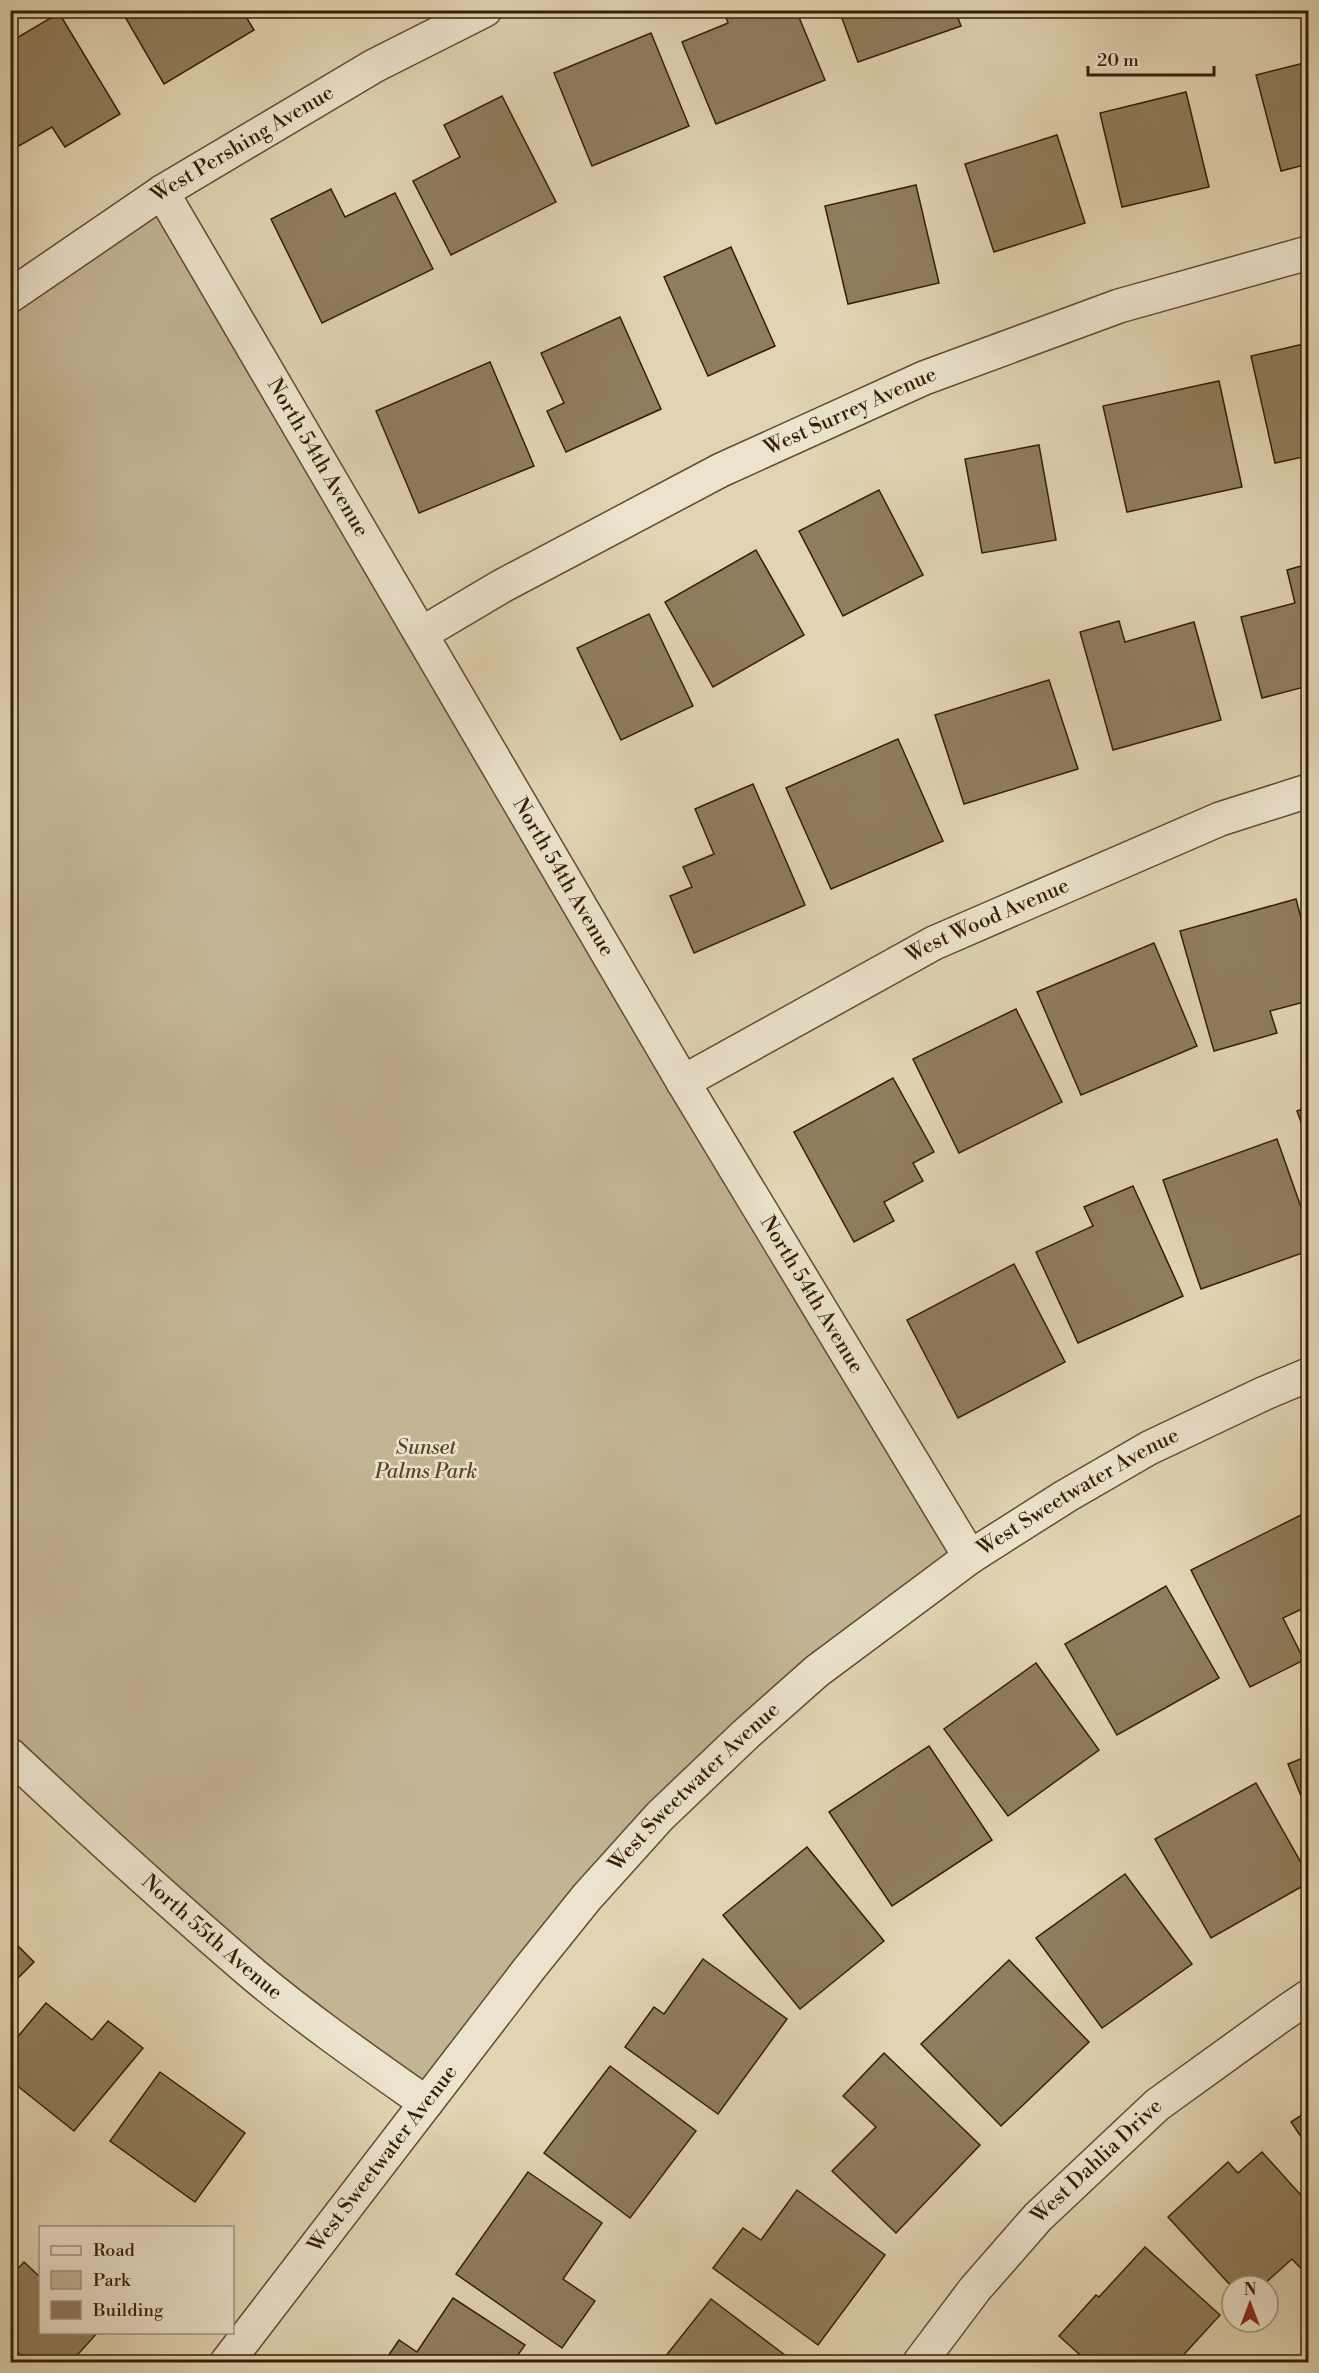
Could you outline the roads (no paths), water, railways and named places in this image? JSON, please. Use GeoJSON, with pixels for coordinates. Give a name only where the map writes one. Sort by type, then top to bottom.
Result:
{"type":"FeatureCollection","features":[{"type":"Feature","properties":{"kind":"street","name":"West Pershing Avenue"},"geometry":{"type":"LineString","coordinates":[[10,296],[162,192],[374,66],[485,10]]}},
{"type":"Feature","properties":{"kind":"street","name":"North 54th Avenue"},"geometry":{"type":"LineString","coordinates":[[162,192],[683,1082],[970,1557]]}},
{"type":"Feature","properties":{"kind":"street","name":"West Surrey Avenue"},"geometry":{"type":"LineString","coordinates":[[421,634],[502,586],[721,470],[924,378],[1119,306],[1308,253]]}},
{"type":"Feature","properties":{"kind":"street","name":"West Wood Avenue"},"geometry":{"type":"LineString","coordinates":[[683,1082],[934,943],[1220,819],[1308,791]]}},
{"type":"Feature","properties":{"kind":"street","name":"West Sweetwater Avenue"},"geometry":{"type":"LineString","coordinates":[[227,2362],[587,1897],[660,1816],[746,1734],[818,1671],[970,1557],[1066,1496],[1149,1448],[1308,1375]]}},
{"type":"Feature","properties":{"kind":"street","name":"North 55th Avenue"},"geometry":{"type":"LineString","coordinates":[[10,1755],[255,1976],[361,2057],[426,2103]]}},
{"type":"Feature","properties":{"kind":"street","name":"West Dahlia Drive"},"geometry":{"type":"LineString","coordinates":[[920,2362],[975,2289],[1038,2217],[1157,2106],[1308,1997]]}},
{"type":"Feature","properties":{"kind":"park label","name":"Sunset Palms Park"},"geometry":{"type":"Point","coordinates":[426,1460]}}]}
